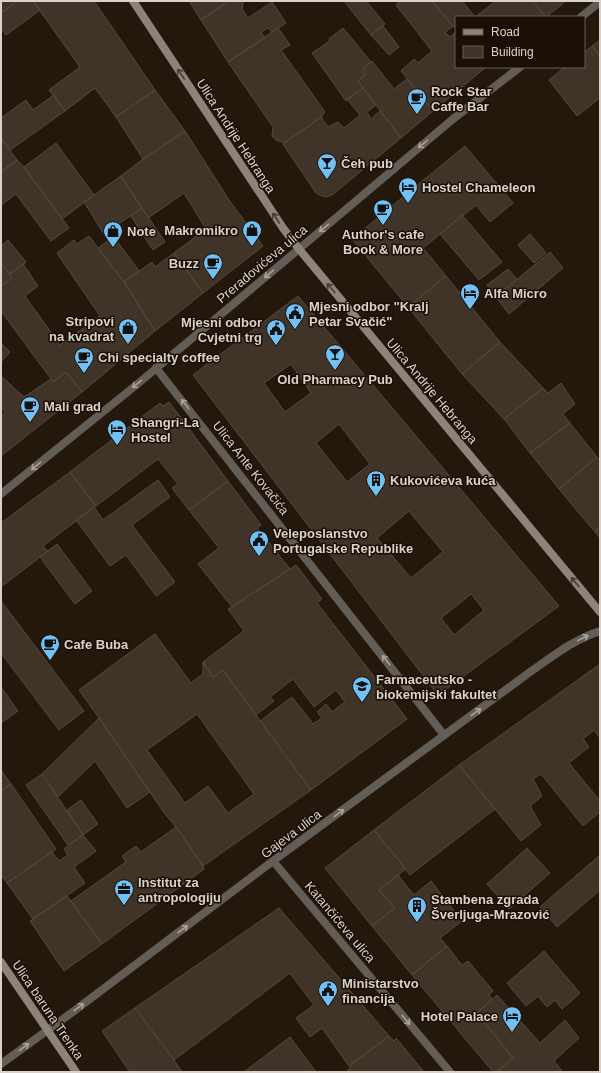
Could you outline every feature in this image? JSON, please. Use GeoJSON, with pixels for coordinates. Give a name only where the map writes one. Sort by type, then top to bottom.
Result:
{"type":"FeatureCollection","features":[{"type":"Feature","properties":{"kind":"main road","name":"Ulica Andrije Hebranga"},"geometry":{"type":"LineString","coordinates":[[132,1],[283,228],[299,249],[600,612]]}},
{"type":"Feature","properties":{"kind":"main road","name":"Ulica baruna Trenka"},"geometry":{"type":"LineString","coordinates":[[1,962],[76,1072]]}},
{"type":"Feature","properties":{"kind":"street"},"geometry":{"type":"LineString","coordinates":[[582,16],[600,2]]}},
{"type":"Feature","properties":{"kind":"street","name":"Preradovićeva ulica"},"geometry":{"type":"LineString","coordinates":[[1,494],[156,368],[453,119],[519,68]]}},
{"type":"Feature","properties":{"kind":"street","name":"Ulica Ante Kovačića"},"geometry":{"type":"LineString","coordinates":[[156,368],[444,735]]}},
{"type":"Feature","properties":{"kind":"street","name":"Gajeva ulica"},"geometry":{"type":"LineString","coordinates":[[1,1064],[273,861],[552,656],[583,638],[600,631]]}},
{"type":"Feature","properties":{"kind":"street","name":"Katančićeva ulica"},"geometry":{"type":"LineString","coordinates":[[273,861],[450,1072]]}},
{"type":"Feature","properties":{"kind":"building"},"geometry":{"type":"Polygon","coordinates":[[[1,1],[17,1],[3,12],[1,9],[1,1]]]}},
{"type":"Feature","properties":{"kind":"building"},"geometry":{"type":"Polygon","coordinates":[[[17,1],[33,1],[40,10],[6,35],[1,28],[1,13],[17,1]]]}},
{"type":"Feature","properties":{"kind":"building"},"geometry":{"type":"Polygon","coordinates":[[[33,1],[94,1],[155,90],[116,117],[95,88],[65,111],[49,90],[80,67],[33,1]]]}},
{"type":"Feature","properties":{"kind":"building"},"geometry":{"type":"Polygon","coordinates":[[[189,1],[229,1],[201,20],[189,1]]]}},
{"type":"Feature","properties":{"kind":"building"},"geometry":{"type":"Polygon","coordinates":[[[229,1],[242,1],[242,9],[248,18],[272,2],[286,23],[272,32],[268,28],[261,32],[265,38],[228,62],[201,20],[229,1]]]}},
{"type":"Feature","properties":{"kind":"building"},"geometry":{"type":"Polygon","coordinates":[[[344,1],[366,1],[385,24],[371,35],[344,1]]]}},
{"type":"Feature","properties":{"kind":"building"},"geometry":{"type":"Polygon","coordinates":[[[400,1],[432,1],[453,26],[445,32],[450,37],[455,33],[455,68],[485,68],[433,111],[401,71],[414,59],[418,63],[432,51],[396,5],[400,1]]]}},
{"type":"Feature","properties":{"kind":"building"},"geometry":{"type":"Polygon","coordinates":[[[432,1],[462,1],[474,16],[455,16],[455,27],[432,1]]]}},
{"type":"Feature","properties":{"kind":"building"},"geometry":{"type":"Polygon","coordinates":[[[496,1],[532,1],[545,16],[476,16],[496,1]]]}},
{"type":"Feature","properties":{"kind":"building"},"geometry":{"type":"Polygon","coordinates":[[[532,1],[566,1],[547,16],[545,16],[532,1]]]}},
{"type":"Feature","properties":{"kind":"building"},"geometry":{"type":"Polygon","coordinates":[[[383,26],[399,47],[389,55],[371,35],[383,26]]]}},
{"type":"Feature","properties":{"kind":"building"},"geometry":{"type":"Polygon","coordinates":[[[278,28],[290,45],[281,50],[325,112],[321,117],[285,143],[276,140],[272,136],[273,127],[228,62],[278,28]]]}},
{"type":"Feature","properties":{"kind":"building"},"geometry":{"type":"Polygon","coordinates":[[[343,28],[371,62],[362,70],[366,74],[358,81],[363,88],[346,101],[312,53],[330,41],[329,39],[343,28]]]}},
{"type":"Feature","properties":{"kind":"building"},"geometry":{"type":"Polygon","coordinates":[[[600,40],[600,56],[592,46],[600,40]]]}},
{"type":"Feature","properties":{"kind":"building"},"geometry":{"type":"Polygon","coordinates":[[[592,46],[600,56],[600,98],[577,116],[549,80],[564,68],[585,68],[585,51],[592,46]]]}},
{"type":"Feature","properties":{"kind":"building"},"geometry":{"type":"Polygon","coordinates":[[[372,61],[394,89],[407,79],[433,111],[401,138],[358,81],[366,74],[362,70],[372,61]]]}},
{"type":"Feature","properties":{"kind":"building"},"geometry":{"type":"Polygon","coordinates":[[[363,88],[376,105],[367,112],[371,119],[380,111],[401,138],[332,195],[326,197],[322,196],[316,193],[283,144],[321,117],[328,127],[338,122],[344,128],[360,115],[347,99],[363,88]]]}},
{"type":"Feature","properties":{"kind":"building"},"geometry":{"type":"Polygon","coordinates":[[[155,90],[185,131],[143,159],[116,117],[155,90]]]}},
{"type":"Feature","properties":{"kind":"building"},"geometry":{"type":"Polygon","coordinates":[[[54,95],[65,111],[10,150],[1,138],[1,118],[26,100],[33,110],[54,95]]]}},
{"type":"Feature","properties":{"kind":"building"},"geometry":{"type":"Polygon","coordinates":[[[185,131],[229,200],[263,246],[203,293],[174,253],[206,229],[184,193],[148,218],[121,176],[143,159],[185,131]]]}},
{"type":"Feature","properties":{"kind":"building"},"geometry":{"type":"Polygon","coordinates":[[[1,138],[17,160],[1,172],[1,138]]]}},
{"type":"Feature","properties":{"kind":"building"},"geometry":{"type":"Polygon","coordinates":[[[56,143],[94,195],[62,219],[24,167],[56,143]]]}},
{"type":"Feature","properties":{"kind":"building"},"geometry":{"type":"Polygon","coordinates":[[[465,146],[513,203],[490,222],[476,205],[423,248],[446,276],[408,307],[352,239],[465,146]]]}},
{"type":"Feature","properties":{"kind":"building"},"geometry":{"type":"Polygon","coordinates":[[[17,160],[24,167],[69,228],[51,241],[16,194],[1,205],[1,172],[17,160]]]}},
{"type":"Feature","properties":{"kind":"building"},"geometry":{"type":"Polygon","coordinates":[[[121,176],[142,208],[104,234],[84,202],[121,176]]]}},
{"type":"Feature","properties":{"kind":"building"},"geometry":{"type":"Polygon","coordinates":[[[142,208],[165,242],[153,250],[131,216],[142,208]]]}},
{"type":"Feature","properties":{"kind":"building"},"geometry":{"type":"Polygon","coordinates":[[[462,215],[502,262],[479,280],[440,234],[462,215]]]}},
{"type":"Feature","properties":{"kind":"building"},"geometry":{"type":"Polygon","coordinates":[[[530,234],[546,253],[534,263],[518,245],[530,234]]]}},
{"type":"Feature","properties":{"kind":"building"},"geometry":{"type":"Polygon","coordinates":[[[89,236],[124,282],[155,331],[82,392],[66,372],[53,382],[1,311],[1,286],[12,278],[10,274],[23,264],[38,286],[25,296],[60,345],[100,316],[57,253],[74,240],[77,244],[89,236]]]}},
{"type":"Feature","properties":{"kind":"building"},"geometry":{"type":"Polygon","coordinates":[[[114,237],[139,271],[124,282],[98,248],[114,237]]]}},
{"type":"Feature","properties":{"kind":"building"},"geometry":{"type":"Polygon","coordinates":[[[8,240],[26,262],[10,274],[1,263],[1,246],[8,240]]]}},
{"type":"Feature","properties":{"kind":"building"},"geometry":{"type":"Polygon","coordinates":[[[550,252],[563,268],[509,314],[496,297],[550,252]]]}},
{"type":"Feature","properties":{"kind":"building"},"geometry":{"type":"Polygon","coordinates":[[[174,253],[203,293],[155,331],[124,282],[152,262],[155,267],[174,253]]]}},
{"type":"Feature","properties":{"kind":"building"},"geometry":{"type":"Polygon","coordinates":[[[1,263],[12,278],[1,286],[1,263]]]}},
{"type":"Feature","properties":{"kind":"building"},"geometry":{"type":"Polygon","coordinates":[[[508,269],[517,279],[496,297],[487,285],[508,269]]]}},
{"type":"Feature","properties":{"kind":"building"},"geometry":{"type":"Polygon","coordinates":[[[446,276],[500,342],[462,374],[408,307],[446,276]]]}},
{"type":"Feature","properties":{"kind":"building","name":"Kukovićeva kuća"},"geometry":{"type":"Polygon","coordinates":[[[298,296],[559,606],[438,695],[193,375],[298,296]],[[291,364],[264,383],[285,412],[311,393],[291,364]],[[339,424],[316,443],[347,482],[370,464],[339,424]],[[409,511],[377,538],[411,578],[443,552],[409,511]],[[471,594],[441,618],[454,635],[484,610],[471,594]]]}},
{"type":"Feature","properties":{"kind":"building"},"geometry":{"type":"Polygon","coordinates":[[[500,342],[543,388],[504,419],[462,374],[500,342]]]}},
{"type":"Feature","properties":{"kind":"building"},"geometry":{"type":"Polygon","coordinates":[[[1,343],[10,352],[1,362],[1,343]]]}},
{"type":"Feature","properties":{"kind":"building"},"geometry":{"type":"Polygon","coordinates":[[[66,372],[82,392],[1,456],[1,416],[5,413],[1,407],[1,376],[24,397],[51,379],[53,382],[66,372]]]}},
{"type":"Feature","properties":{"kind":"building"},"geometry":{"type":"Polygon","coordinates":[[[561,383],[575,404],[563,414],[570,423],[530,453],[504,419],[543,388],[548,393],[561,383]]]}},
{"type":"Feature","properties":{"kind":"building"},"geometry":{"type":"Polygon","coordinates":[[[169,402],[228,481],[189,510],[172,488],[178,484],[158,459],[96,506],[70,472],[160,403],[163,406],[169,402]]]}},
{"type":"Feature","properties":{"kind":"building"},"geometry":{"type":"Polygon","coordinates":[[[570,423],[597,457],[559,489],[530,453],[570,423]]]}},
{"type":"Feature","properties":{"kind":"building"},"geometry":{"type":"Polygon","coordinates":[[[597,457],[600,461],[600,528],[595,532],[559,489],[597,457]]]}},
{"type":"Feature","properties":{"kind":"building"},"geometry":{"type":"Polygon","coordinates":[[[70,472],[96,506],[43,546],[48,551],[1,587],[1,523],[70,472]]]}},
{"type":"Feature","properties":{"kind":"building"},"geometry":{"type":"Polygon","coordinates":[[[158,480],[170,497],[132,525],[175,582],[156,596],[126,555],[110,566],[76,520],[94,507],[103,520],[158,480]]]}},
{"type":"Feature","properties":{"kind":"building"},"geometry":{"type":"Polygon","coordinates":[[[228,481],[261,525],[257,528],[290,569],[232,607],[198,564],[219,548],[189,510],[228,481]]]}},
{"type":"Feature","properties":{"kind":"building"},"geometry":{"type":"Polygon","coordinates":[[[600,528],[600,538],[595,532],[600,528]]]}},
{"type":"Feature","properties":{"kind":"building"},"geometry":{"type":"Polygon","coordinates":[[[57,544],[92,591],[75,604],[40,557],[57,544]]]}},
{"type":"Feature","properties":{"kind":"building"},"geometry":{"type":"Polygon","coordinates":[[[296,565],[322,599],[317,603],[407,719],[311,790],[260,721],[292,697],[313,724],[322,718],[317,712],[326,704],[332,712],[345,702],[336,690],[314,707],[293,679],[270,697],[274,701],[256,715],[223,670],[213,677],[203,662],[244,631],[228,609],[296,565]]]}},
{"type":"Feature","properties":{"kind":"building"},"geometry":{"type":"Polygon","coordinates":[[[1,601],[84,711],[59,730],[1,653],[1,601]]]}},
{"type":"Feature","properties":{"kind":"building"},"geometry":{"type":"Polygon","coordinates":[[[155,634],[191,683],[203,674],[203,662],[213,677],[223,670],[311,790],[203,866],[79,690],[155,634]],[[197,714],[147,750],[185,803],[208,786],[228,813],[254,794],[197,714]]]}},
{"type":"Feature","properties":{"kind":"building"},"geometry":{"type":"Polygon","coordinates":[[[600,664],[600,738],[594,730],[583,739],[589,747],[569,763],[600,801],[600,812],[583,826],[541,774],[533,779],[542,796],[530,806],[541,825],[521,841],[459,765],[600,664]]]}},
{"type":"Feature","properties":{"kind":"building"},"geometry":{"type":"Polygon","coordinates":[[[1,687],[18,711],[1,723],[1,687]]]}},
{"type":"Feature","properties":{"kind":"building"},"geometry":{"type":"Polygon","coordinates":[[[99,718],[150,792],[127,808],[95,761],[58,797],[42,774],[99,718]]]}},
{"type":"Feature","properties":{"kind":"building"},"geometry":{"type":"Polygon","coordinates":[[[459,765],[495,809],[410,875],[374,830],[459,765]]]}},
{"type":"Feature","properties":{"kind":"building"},"geometry":{"type":"Polygon","coordinates":[[[1,770],[11,784],[1,791],[1,770]]]}},
{"type":"Feature","properties":{"kind":"building"},"geometry":{"type":"Polygon","coordinates":[[[42,774],[83,835],[68,845],[26,785],[42,774]]]}},
{"type":"Feature","properties":{"kind":"building"},"geometry":{"type":"Polygon","coordinates":[[[11,784],[56,849],[7,883],[1,875],[1,791],[11,784]]]}},
{"type":"Feature","properties":{"kind":"building"},"geometry":{"type":"Polygon","coordinates":[[[81,800],[98,824],[83,835],[67,810],[81,800]]]}},
{"type":"Feature","properties":{"kind":"building"},"geometry":{"type":"Polygon","coordinates":[[[176,827],[204,869],[102,944],[71,901],[126,862],[122,856],[136,846],[141,852],[176,827]]]}},
{"type":"Feature","properties":{"kind":"building"},"geometry":{"type":"Polygon","coordinates":[[[374,830],[406,869],[379,890],[395,908],[372,926],[325,868],[374,830]]]}},
{"type":"Feature","properties":{"kind":"building"},"geometry":{"type":"Polygon","coordinates":[[[83,835],[96,851],[74,867],[85,883],[33,919],[7,883],[52,852],[59,861],[68,855],[64,849],[83,835]]]}},
{"type":"Feature","properties":{"kind":"building"},"geometry":{"type":"Polygon","coordinates":[[[527,848],[550,873],[509,909],[487,884],[527,848]]]}},
{"type":"Feature","properties":{"kind":"building"},"geometry":{"type":"Polygon","coordinates":[[[600,855],[600,890],[557,927],[540,907],[600,855]]]}},
{"type":"Feature","properties":{"kind":"building","name":"Stambena zgrada Šverljuga-Mrazović"},"geometry":{"type":"Polygon","coordinates":[[[398,875],[414,895],[431,881],[462,921],[440,938],[447,946],[412,975],[372,926],[395,908],[379,890],[398,875]]]}},
{"type":"Feature","properties":{"kind":"building"},"geometry":{"type":"Polygon","coordinates":[[[67,896],[102,944],[64,971],[30,921],[67,896]]]}},
{"type":"Feature","properties":{"kind":"building"},"geometry":{"type":"Polygon","coordinates":[[[279,908],[389,1036],[349,1066],[322,1028],[310,1037],[296,1018],[314,1005],[290,973],[174,1060],[135,1008],[279,908]]]}},
{"type":"Feature","properties":{"kind":"building"},"geometry":{"type":"Polygon","coordinates":[[[447,946],[462,965],[468,961],[493,991],[489,995],[492,999],[477,1013],[513,1058],[497,1072],[493,1072],[412,975],[447,946]]]}},
{"type":"Feature","properties":{"kind":"building"},"geometry":{"type":"Polygon","coordinates":[[[544,951],[580,993],[562,1009],[555,1000],[547,1007],[538,996],[526,1006],[507,983],[544,951]]]}},
{"type":"Feature","properties":{"kind":"building","name":"Hotel Palace"},"geometry":{"type":"Polygon","coordinates":[[[497,995],[540,1043],[565,1020],[579,1038],[554,1061],[563,1072],[497,1072],[513,1058],[477,1013],[497,995]]]}},
{"type":"Feature","properties":{"kind":"building"},"geometry":{"type":"Polygon","coordinates":[[[135,1008],[182,1072],[130,1072],[102,1031],[135,1008]]]}},
{"type":"Feature","properties":{"kind":"building"},"geometry":{"type":"Polygon","coordinates":[[[389,1036],[394,1041],[396,1038],[424,1072],[346,1072],[351,1067],[349,1066],[389,1036]]]}},
{"type":"Feature","properties":{"kind":"building"},"geometry":{"type":"Polygon","coordinates":[[[290,1037],[316,1072],[244,1072],[290,1037]]]}},
{"type":"Feature","properties":{"kind":"place","name":"Rock Star Caffe Bar"},"geometry":{"type":"Point","coordinates":[417,115]}},
{"type":"Feature","properties":{"kind":"place","name":"Čeh pub"},"geometry":{"type":"Point","coordinates":[327,180]}},
{"type":"Feature","properties":{"kind":"place","name":"Hostel Chameleon"},"geometry":{"type":"Point","coordinates":[408,204]}},
{"type":"Feature","properties":{"kind":"place","name":"Author's cafe Book & More"},"geometry":{"type":"Point","coordinates":[383,226]}},
{"type":"Feature","properties":{"kind":"place","name":"Makromikro"},"geometry":{"type":"Point","coordinates":[252,247]}},
{"type":"Feature","properties":{"kind":"place","name":"Note"},"geometry":{"type":"Point","coordinates":[113,248]}},
{"type":"Feature","properties":{"kind":"place","name":"Buzz"},"geometry":{"type":"Point","coordinates":[213,280]}},
{"type":"Feature","properties":{"kind":"place","name":"Alfa Micro"},"geometry":{"type":"Point","coordinates":[470,310]}},
{"type":"Feature","properties":{"kind":"place","name":"Mjesni odbor \"Kralj Petar Svačić\""},"geometry":{"type":"Point","coordinates":[295,330]}},
{"type":"Feature","properties":{"kind":"place","name":"Stripovi na kvadrat"},"geometry":{"type":"Point","coordinates":[128,345]}},
{"type":"Feature","properties":{"kind":"place","name":"Mjesni odbor Cvjetni trg"},"geometry":{"type":"Point","coordinates":[276,346]}},
{"type":"Feature","properties":{"kind":"place","name":"Old Pharmacy Pub"},"geometry":{"type":"Point","coordinates":[335,371]}},
{"type":"Feature","properties":{"kind":"place","name":"Chi specialty coffee"},"geometry":{"type":"Point","coordinates":[84,374]}},
{"type":"Feature","properties":{"kind":"place","name":"Mali grad"},"geometry":{"type":"Point","coordinates":[30,423]}},
{"type":"Feature","properties":{"kind":"place","name":"Shangri-La Hostel"},"geometry":{"type":"Point","coordinates":[117,446]}},
{"type":"Feature","properties":{"kind":"place","name":"Kukovićeva kuća"},"geometry":{"type":"Point","coordinates":[376,497]}},
{"type":"Feature","properties":{"kind":"place","name":"Veleposlanstvo Portugalske Republike"},"geometry":{"type":"Point","coordinates":[259,557]}},
{"type":"Feature","properties":{"kind":"place","name":"Cafe Buba"},"geometry":{"type":"Point","coordinates":[50,661]}},
{"type":"Feature","properties":{"kind":"place","name":"Farmaceutsko - biokemijski fakultet"},"geometry":{"type":"Point","coordinates":[362,703]}},
{"type":"Feature","properties":{"kind":"place","name":"Institut za antropologiju"},"geometry":{"type":"Point","coordinates":[124,906]}},
{"type":"Feature","properties":{"kind":"place","name":"Stambena zgrada Šverljuga-Mrazović"},"geometry":{"type":"Point","coordinates":[417,923]}},
{"type":"Feature","properties":{"kind":"place","name":"Ministarstvo financija"},"geometry":{"type":"Point","coordinates":[328,1007]}},
{"type":"Feature","properties":{"kind":"place","name":"Hotel Palace"},"geometry":{"type":"Point","coordinates":[512,1033]}}]}
